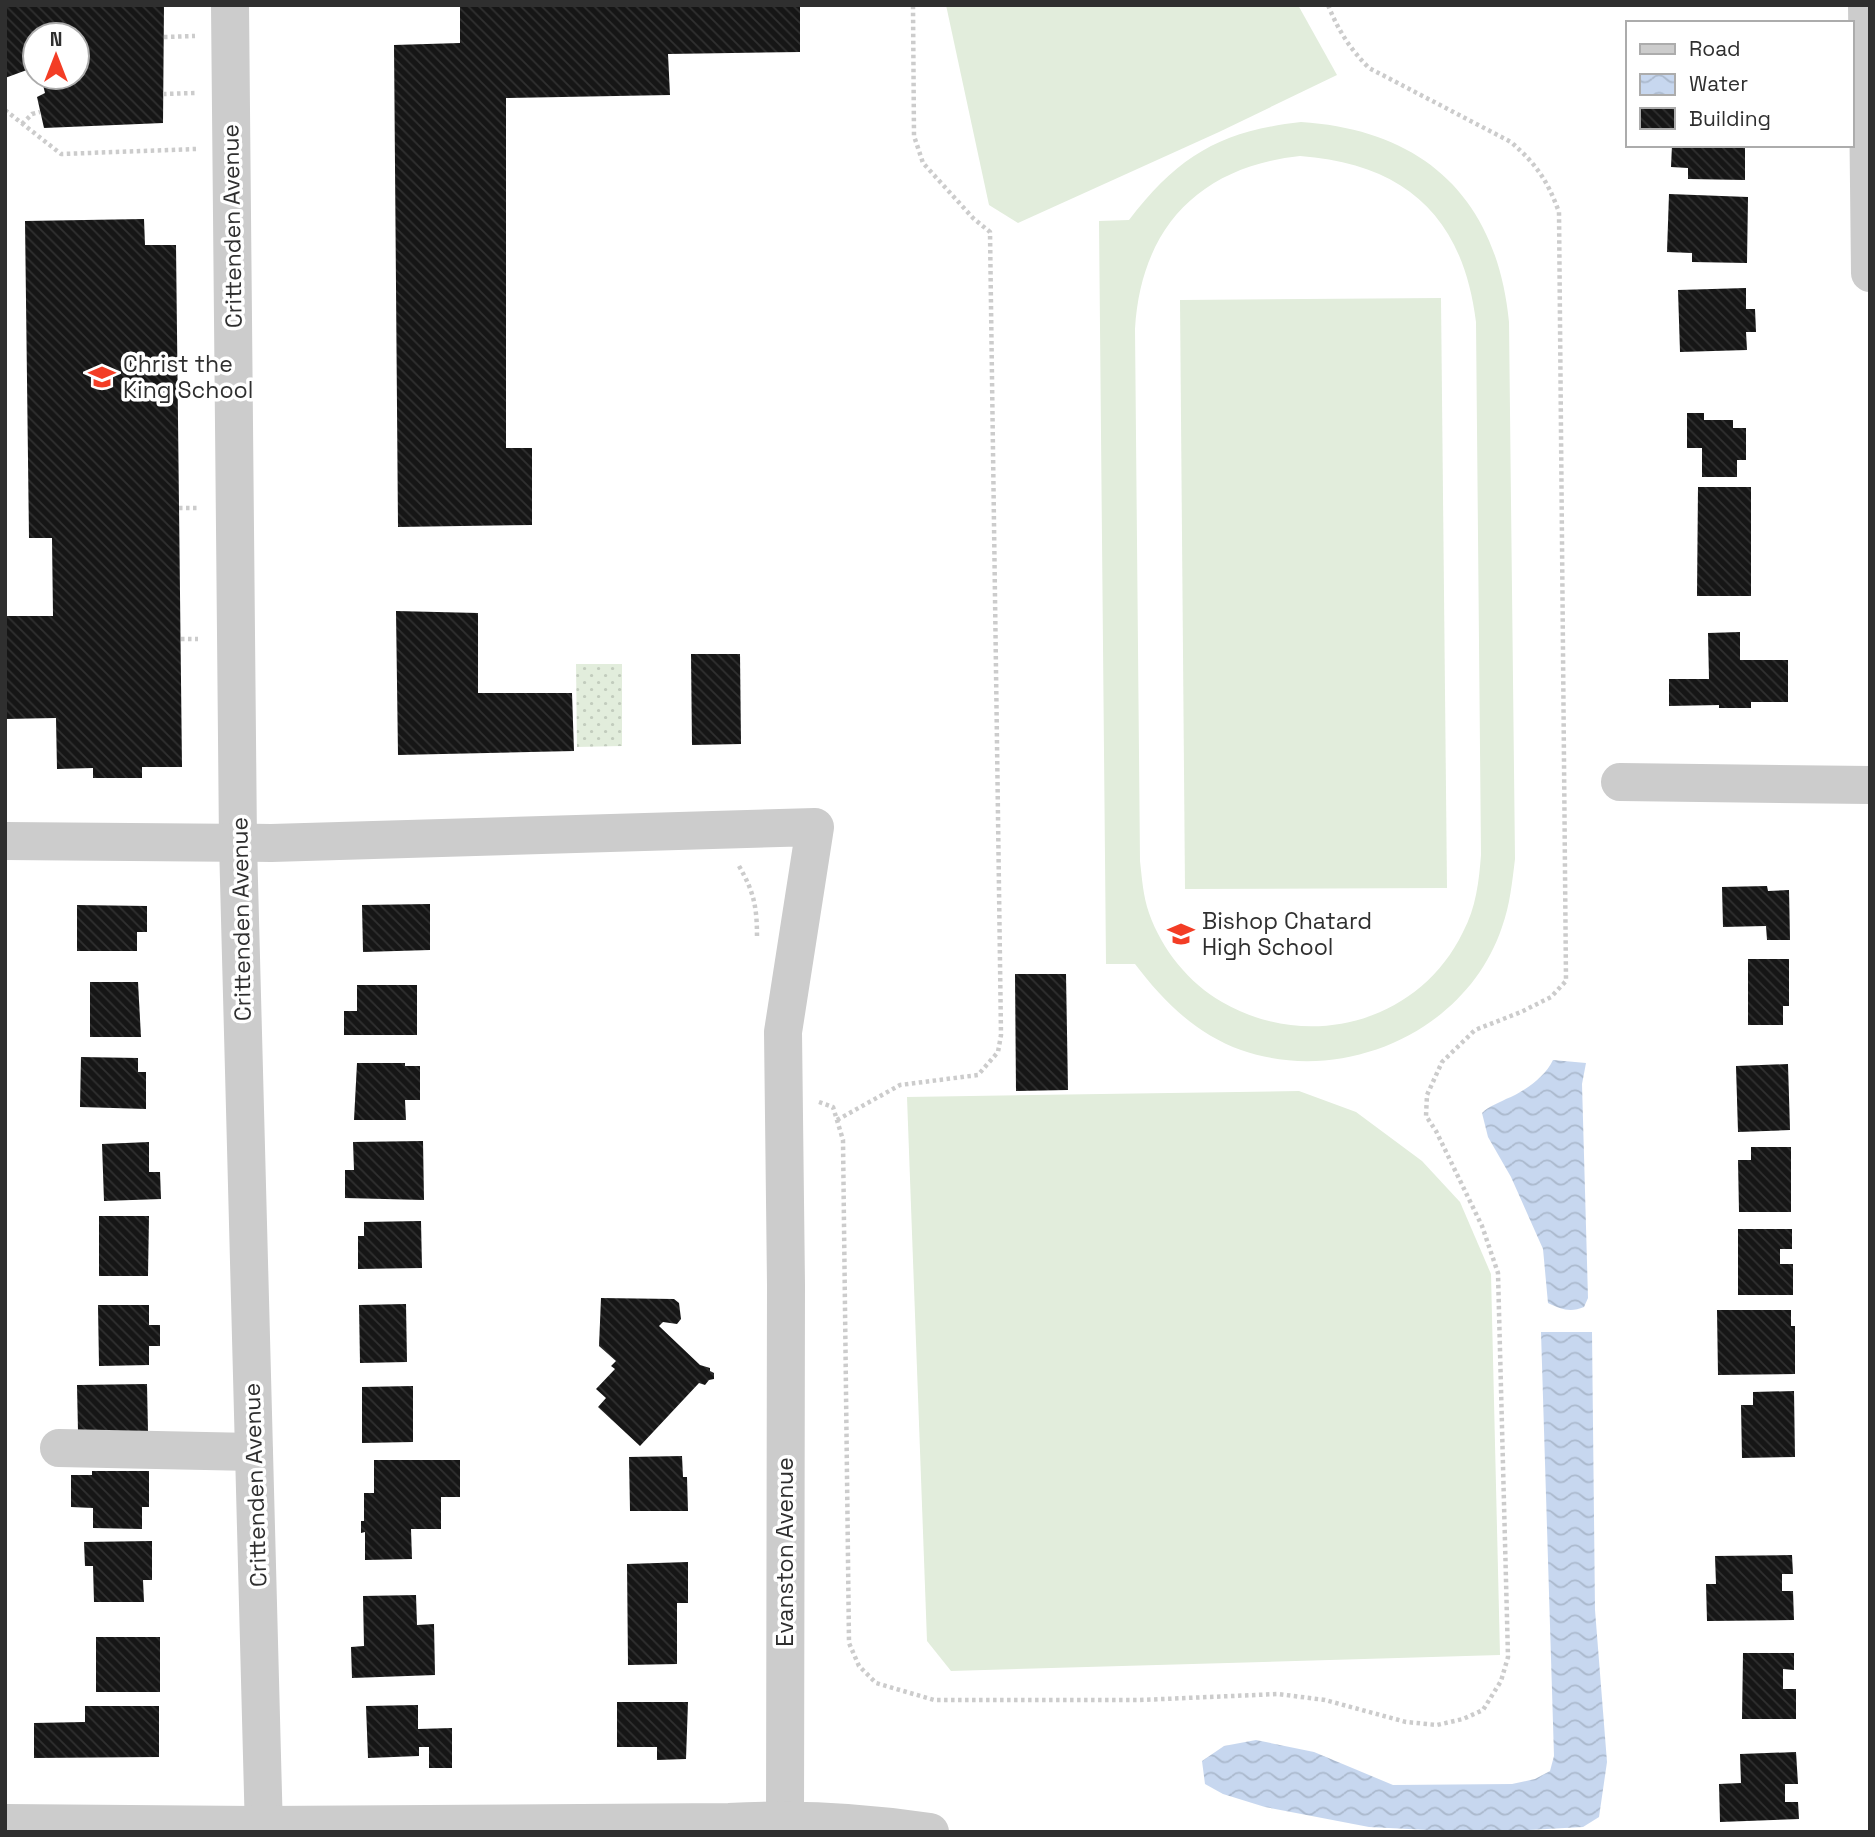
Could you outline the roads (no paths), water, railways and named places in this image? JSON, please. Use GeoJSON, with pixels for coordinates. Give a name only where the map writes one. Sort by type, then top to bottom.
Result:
{"type":"FeatureCollection","features":[{"type":"Feature","properties":{"kind":"street","name":"Crittenden Avenue"},"geometry":{"type":"LineString","coordinates":[[230,5],[238,843],[264,1828]]}},
{"type":"Feature","properties":{"kind":"street"},"geometry":{"type":"LineString","coordinates":[[1867,5],[1870,273]]}},
{"type":"Feature","properties":{"kind":"street"},"geometry":{"type":"LineString","coordinates":[[1620,782],[1870,785]]}},
{"type":"Feature","properties":{"kind":"street","name":"Evanston Avenue"},"geometry":{"type":"LineString","coordinates":[[238,843],[815,827],[783,1032],[786,1285],[785,1819]]}},
{"type":"Feature","properties":{"kind":"street"},"geometry":{"type":"LineString","coordinates":[[5,842],[238,843]]}},
{"type":"Feature","properties":{"kind":"street"},"geometry":{"type":"LineString","coordinates":[[59,1448],[254,1452]]}},
{"type":"Feature","properties":{"kind":"street"},"geometry":{"type":"LineString","coordinates":[[5,1823],[264,1828],[785,1819],[849,1822],[930,1832]]}},
{"type":"Feature","properties":{"kind":"water"},"geometry":{"type":"Polygon","coordinates":[[[1553,1060],[1586,1063],[1582,1084],[1588,1298],[1584,1307],[1574,1310],[1548,1303],[1543,1249],[1511,1177],[1488,1137],[1482,1113],[1533,1083],[1553,1060]]]}},
{"type":"Feature","properties":{"kind":"water"},"geometry":{"type":"Polygon","coordinates":[[[1541,1332],[1592,1332],[1595,1610],[1607,1762],[1599,1817],[1583,1827],[1510,1831],[1369,1827],[1265,1807],[1223,1794],[1205,1784],[1202,1761],[1224,1746],[1256,1740],[1314,1752],[1393,1785],[1512,1784],[1535,1779],[1550,1771],[1554,1756],[1541,1332]]]}},
{"type":"Feature","properties":{"kind":"place","name":"Christ the King School"},"geometry":{"type":"Point","coordinates":[102,377]}},
{"type":"Feature","properties":{"kind":"place","name":"Bishop Chatard High School"},"geometry":{"type":"Point","coordinates":[1181,934]}}]}
